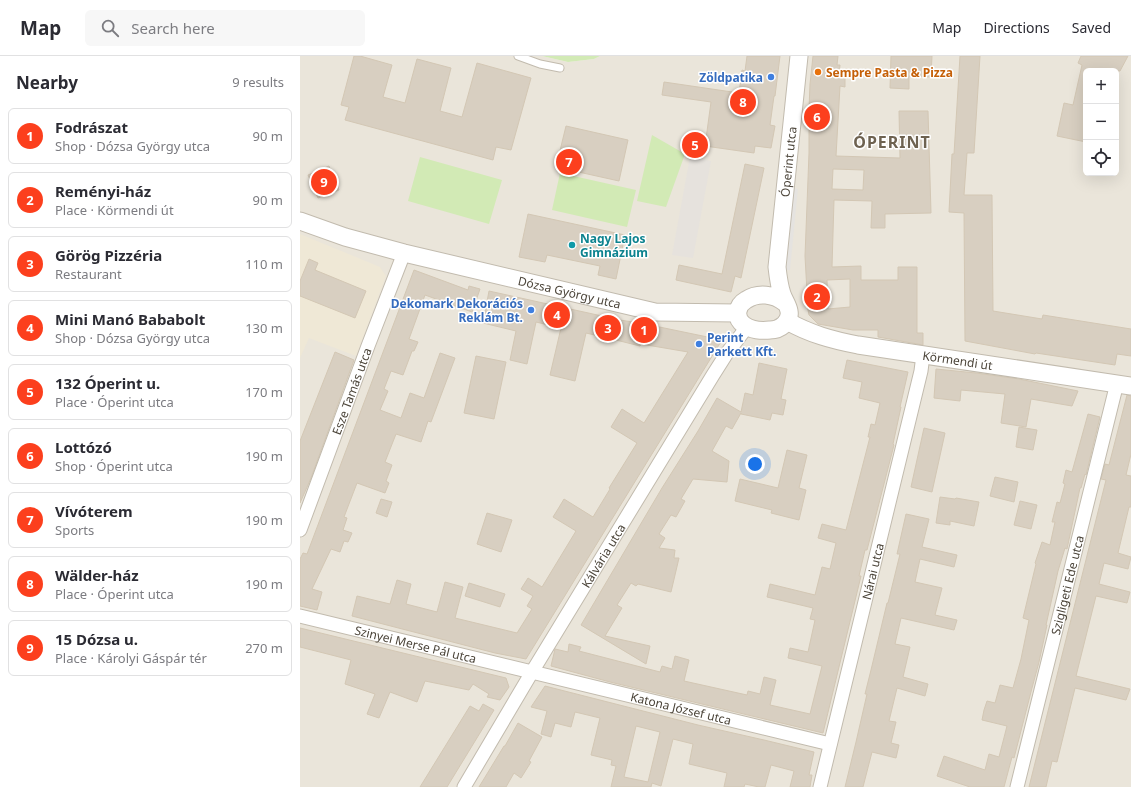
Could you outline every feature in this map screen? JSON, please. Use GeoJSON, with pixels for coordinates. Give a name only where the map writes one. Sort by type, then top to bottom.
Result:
{"type":"FeatureCollection","features":[{"type":"Feature","properties":{"kind":"street","name":"Óperint utca"},"geometry":{"type":"LineString","coordinates":[[756,295],[769,283],[775,274],[777,267],[798,56]]}},
{"type":"Feature","properties":{"kind":"street","name":"Dózsa György utca"},"geometry":{"type":"LineString","coordinates":[[300,221],[345,237],[404,253],[655,312],[737,313]]}},
{"type":"Feature","properties":{"kind":"street","name":"Esze Tamás utca"},"geometry":{"type":"LineString","coordinates":[[300,530],[404,253]]}},
{"type":"Feature","properties":{"kind":"street","name":"Óperint utca"},"geometry":{"type":"LineString","coordinates":[[777,267],[781,290],[786,304]]}},
{"type":"Feature","properties":{"kind":"street"},"geometry":{"type":"LineString","coordinates":[[756,295],[770,296],[786,304],[789,311],[789,317],[784,325],[776,330],[764,330],[747,327],[739,320],[737,313],[740,304],[748,298],[756,295]]}},
{"type":"Feature","properties":{"kind":"street","name":"Körmendi út"},"geometry":{"type":"LineString","coordinates":[[787,321],[804,330],[834,340],[865,346],[1124,385]]}},
{"type":"Feature","properties":{"kind":"street","name":"Kálvária utca"},"geometry":{"type":"LineString","coordinates":[[464,787],[532,672],[713,375],[727,353],[747,327]]}},
{"type":"Feature","properties":{"kind":"street","name":"Nárai utca"},"geometry":{"type":"LineString","coordinates":[[820,787],[921,371],[923,355]]}},
{"type":"Feature","properties":{"kind":"street","name":"Szigligeti Ede utca"},"geometry":{"type":"LineString","coordinates":[[1017,787],[1124,385]]}},
{"type":"Feature","properties":{"kind":"street","name":"Szinyei Merse Pál utca"},"geometry":{"type":"LineString","coordinates":[[300,616],[532,672]]}},
{"type":"Feature","properties":{"kind":"street","name":"Katona József utca"},"geometry":{"type":"LineString","coordinates":[[532,672],[830,744]]}},
{"type":"Feature","properties":{"kind":"lane"},"geometry":{"type":"LineString","coordinates":[[518,56],[540,64],[560,68]]}},
{"type":"Feature","properties":{"kind":"shaded area"},"geometry":{"type":"Polygon","coordinates":[[[300,56],[542,56],[568,62],[594,59],[600,56],[1131,56],[1131,787],[300,787],[300,56]]]}},
{"type":"Feature","properties":{"kind":"shaded area"},"geometry":{"type":"Polygon","coordinates":[[[690,157],[711,161],[693,258],[672,255],[690,157]]]}},
{"type":"Feature","properties":{"kind":"shaded area"},"geometry":{"type":"Polygon","coordinates":[[[793,188],[798,189],[790,270],[785,270],[793,188]]]}},
{"type":"Feature","properties":{"kind":"shaded area"},"geometry":{"type":"Polygon","coordinates":[[[300,234],[380,267],[386,276],[356,356],[309,338],[300,358],[300,234]]]}},
{"type":"Feature","properties":{"kind":"green space"},"geometry":{"type":"Polygon","coordinates":[[[542,56],[600,56],[594,59],[568,62],[542,56]]]}},
{"type":"Feature","properties":{"kind":"green space"},"geometry":{"type":"Polygon","coordinates":[[[652,135],[685,154],[666,207],[637,201],[652,135]]]}},
{"type":"Feature","properties":{"kind":"green space"},"geometry":{"type":"Polygon","coordinates":[[[420,157],[502,180],[489,224],[408,201],[420,157]]]}},
{"type":"Feature","properties":{"kind":"green space"},"geometry":{"type":"Polygon","coordinates":[[[560,173],[636,190],[627,227],[552,210],[560,173]]]}},
{"type":"Feature","properties":{"kind":"building"},"geometry":{"type":"Polygon","coordinates":[[[354,56],[360,56],[392,65],[383,97],[405,103],[417,59],[451,68],[440,111],[462,117],[477,63],[531,78],[511,150],[496,147],[493,160],[345,120],[349,107],[341,105],[354,56]]]}},
{"type":"Feature","properties":{"kind":"building"},"geometry":{"type":"Polygon","coordinates":[[[747,56],[780,56],[770,125],[775,126],[771,148],[755,146],[754,153],[705,146],[711,102],[662,95],[664,82],[739,93],[742,70],[745,71],[747,56]]]}},
{"type":"Feature","properties":{"kind":"building"},"geometry":{"type":"Polygon","coordinates":[[[813,56],[838,56],[837,65],[840,65],[839,75],[845,76],[845,87],[840,86],[836,156],[900,158],[899,111],[928,111],[931,213],[885,214],[885,228],[871,228],[872,201],[834,200],[832,267],[861,266],[861,280],[898,280],[898,267],[917,267],[917,333],[923,333],[923,345],[878,337],[878,330],[853,330],[818,324],[809,315],[805,256],[810,84],[813,56]],[[833,169],[832,189],[863,190],[864,170],[833,169]],[[850,279],[827,280],[828,309],[850,307],[850,279]]]}},
{"type":"Feature","properties":{"kind":"building"},"geometry":{"type":"Polygon","coordinates":[[[891,56],[932,56],[931,77],[909,76],[909,89],[890,88],[891,56]]]}},
{"type":"Feature","properties":{"kind":"building"},"geometry":{"type":"Polygon","coordinates":[[[960,56],[980,56],[974,153],[967,153],[964,195],[992,195],[993,311],[1042,319],[1043,315],[1131,329],[1131,356],[1117,354],[1115,365],[1035,354],[965,341],[964,213],[949,212],[960,56]]]}},
{"type":"Feature","properties":{"kind":"building"},"geometry":{"type":"Polygon","coordinates":[[[1081,56],[1128,56],[1120,71],[1119,68],[1083,68],[1083,141],[1057,136],[1064,103],[1073,105],[1082,65],[1078,63],[1081,56]]]}},
{"type":"Feature","properties":{"kind":"building"},"geometry":{"type":"Polygon","coordinates":[[[566,126],[628,140],[619,181],[556,167],[566,126]]]}},
{"type":"Feature","properties":{"kind":"building"},"geometry":{"type":"Polygon","coordinates":[[[745,164],[764,168],[741,278],[735,276],[731,292],[676,280],[679,265],[722,274],[745,164]]]}},
{"type":"Feature","properties":{"kind":"building"},"geometry":{"type":"Polygon","coordinates":[[[329,166],[339,190],[318,198],[308,175],[329,166]]]}},
{"type":"Feature","properties":{"kind":"building","name":"Nagy Lajos Gimnázium"},"geometry":{"type":"Polygon","coordinates":[[[528,214],[625,235],[616,279],[598,275],[600,266],[547,255],[545,262],[519,257],[528,214]]]}},
{"type":"Feature","properties":{"kind":"building"},"geometry":{"type":"Polygon","coordinates":[[[309,259],[318,263],[315,270],[366,291],[355,318],[300,296],[300,281],[309,259]]]}},
{"type":"Feature","properties":{"kind":"building"},"geometry":{"type":"Polygon","coordinates":[[[414,270],[468,290],[469,286],[480,289],[472,312],[425,295],[409,339],[418,342],[414,351],[412,351],[403,375],[391,371],[384,389],[388,391],[380,410],[401,418],[410,393],[424,398],[440,353],[455,358],[431,422],[428,421],[421,442],[396,434],[385,462],[392,465],[386,481],[389,483],[385,493],[357,483],[344,517],[347,518],[343,530],[352,533],[348,542],[344,541],[340,552],[331,549],[312,589],[322,592],[317,610],[300,606],[300,559],[303,553],[307,554],[414,270]]]}},
{"type":"Feature","properties":{"kind":"building"},"geometry":{"type":"Polygon","coordinates":[[[489,291],[620,320],[722,340],[526,659],[495,653],[352,616],[357,596],[390,604],[397,580],[411,584],[406,604],[437,612],[445,582],[463,587],[455,618],[517,633],[532,609],[527,606],[533,596],[521,589],[528,578],[542,587],[576,531],[553,517],[564,499],[593,517],[637,443],[611,427],[622,409],[644,423],[688,352],[641,344],[640,346],[586,333],[575,381],[550,375],[561,328],[536,322],[527,364],[510,360],[516,331],[483,323],[489,291]]]}},
{"type":"Feature","properties":{"kind":"building"},"geometry":{"type":"Polygon","coordinates":[[[335,352],[354,360],[311,478],[300,503],[300,441],[335,352]]]}},
{"type":"Feature","properties":{"kind":"building"},"geometry":{"type":"Polygon","coordinates":[[[476,356],[506,362],[494,419],[464,413],[476,356]]]}},
{"type":"Feature","properties":{"kind":"building"},"geometry":{"type":"Polygon","coordinates":[[[847,360],[908,372],[900,407],[894,445],[867,550],[865,550],[859,576],[861,576],[823,733],[610,682],[551,666],[555,649],[568,652],[569,644],[581,647],[579,651],[660,672],[662,666],[672,669],[675,656],[689,660],[684,681],[747,695],[748,691],[760,694],[764,677],[776,680],[770,705],[810,714],[822,666],[788,658],[790,648],[808,652],[815,620],[810,619],[813,608],[767,597],[770,584],[815,595],[822,567],[830,569],[836,543],[818,538],[822,524],[846,530],[870,437],[868,437],[871,424],[875,425],[880,403],[859,398],[862,382],[843,378],[847,360]]]}},
{"type":"Feature","properties":{"kind":"building"},"geometry":{"type":"Polygon","coordinates":[[[759,363],[787,369],[781,399],[786,400],[783,415],[772,413],[770,420],[741,413],[732,429],[726,426],[712,451],[729,461],[727,482],[693,479],[681,499],[685,501],[676,517],[671,515],[659,534],[665,538],[659,548],[675,550],[674,558],[679,558],[671,592],[638,584],[636,586],[631,583],[617,605],[622,608],[605,636],[650,646],[646,664],[581,625],[717,398],[741,412],[745,393],[753,395],[759,363]]]}},
{"type":"Feature","properties":{"kind":"building"},"geometry":{"type":"Polygon","coordinates":[[[936,369],[1019,379],[1078,391],[1072,406],[1031,399],[1026,427],[1001,423],[1005,394],[961,390],[960,401],[934,398],[936,369]]]}},
{"type":"Feature","properties":{"kind":"building"},"geometry":{"type":"Polygon","coordinates":[[[1127,395],[1131,396],[1131,454],[1126,475],[1131,476],[1131,507],[1129,507],[1118,553],[1131,557],[1128,569],[1104,563],[1099,584],[1130,592],[1127,603],[1096,596],[1076,676],[1130,689],[1126,700],[1075,688],[1057,762],[1052,761],[1046,787],[1029,787],[1106,480],[1101,479],[1105,464],[1109,465],[1127,395]]]}},
{"type":"Feature","properties":{"kind":"building"},"geometry":{"type":"Polygon","coordinates":[[[1088,414],[1100,417],[1086,475],[1085,474],[1080,488],[1067,549],[1065,548],[1058,571],[1039,662],[1014,758],[1012,757],[1004,787],[970,787],[937,776],[944,756],[985,770],[989,754],[999,757],[1007,726],[982,720],[984,710],[987,701],[995,703],[1000,685],[1013,688],[1029,620],[1023,618],[1035,563],[1042,542],[1050,545],[1055,522],[1052,522],[1057,502],[1060,503],[1065,484],[1063,483],[1066,470],[1072,472],[1088,414]]]}},
{"type":"Feature","properties":{"kind":"building"},"geometry":{"type":"Polygon","coordinates":[[[1019,427],[1037,430],[1033,450],[1016,447],[1019,427]]]}},
{"type":"Feature","properties":{"kind":"building"},"geometry":{"type":"Polygon","coordinates":[[[924,428],[945,433],[932,492],[911,487],[924,428]]]}},
{"type":"Feature","properties":{"kind":"building"},"geometry":{"type":"Polygon","coordinates":[[[787,450],[807,455],[799,488],[806,490],[799,520],[771,513],[772,510],[735,501],[740,479],[778,488],[787,450]]]}},
{"type":"Feature","properties":{"kind":"building"},"geometry":{"type":"Polygon","coordinates":[[[995,477],[1018,482],[1014,502],[990,496],[995,477]]]}},
{"type":"Feature","properties":{"kind":"building"},"geometry":{"type":"Polygon","coordinates":[[[940,497],[979,502],[974,526],[950,521],[950,525],[936,523],[940,497]]]}},
{"type":"Feature","properties":{"kind":"building"},"geometry":{"type":"Polygon","coordinates":[[[381,499],[392,502],[387,517],[376,513],[381,499]]]}},
{"type":"Feature","properties":{"kind":"building"},"geometry":{"type":"Polygon","coordinates":[[[1020,501],[1037,505],[1031,529],[1014,525],[1020,501]]]}},
{"type":"Feature","properties":{"kind":"building"},"geometry":{"type":"Polygon","coordinates":[[[487,513],[512,520],[501,552],[477,544],[487,513]]]}},
{"type":"Feature","properties":{"kind":"building"},"geometry":{"type":"Polygon","coordinates":[[[906,514],[929,519],[922,547],[957,555],[954,567],[920,559],[915,582],[942,588],[935,615],[957,620],[954,630],[901,618],[895,644],[910,647],[903,677],[928,684],[925,696],[897,688],[889,721],[896,722],[891,743],[899,745],[896,758],[872,752],[863,787],[845,787],[867,694],[865,694],[900,554],[897,554],[906,514]]]}},
{"type":"Feature","properties":{"kind":"building"},"geometry":{"type":"Polygon","coordinates":[[[469,583],[505,594],[500,607],[465,596],[469,583]]]}},
{"type":"Feature","properties":{"kind":"building"},"geometry":{"type":"Polygon","coordinates":[[[300,628],[506,678],[509,687],[500,700],[487,697],[489,694],[473,684],[469,690],[425,681],[417,702],[390,692],[379,718],[367,714],[375,694],[345,684],[351,660],[300,647],[300,628]]]}},
{"type":"Feature","properties":{"kind":"building"},"geometry":{"type":"Polygon","coordinates":[[[545,686],[698,725],[814,752],[809,775],[812,775],[810,787],[790,787],[794,771],[771,765],[765,787],[745,784],[744,787],[724,787],[727,773],[689,764],[693,744],[673,739],[661,786],[652,783],[651,787],[611,787],[616,766],[611,765],[612,760],[591,755],[600,718],[575,712],[571,727],[555,723],[551,737],[541,734],[547,711],[531,707],[545,686]],[[636,726],[624,777],[648,782],[660,732],[636,726]]]}},
{"type":"Feature","properties":{"kind":"building"},"geometry":{"type":"Polygon","coordinates":[[[483,704],[494,710],[447,787],[420,787],[470,706],[479,711],[483,704]]]}},
{"type":"Feature","properties":{"kind":"building"},"geometry":{"type":"Polygon","coordinates":[[[518,723],[542,737],[529,761],[531,762],[521,778],[514,773],[506,787],[479,787],[505,746],[518,723]]]}},
{"type":"Feature","properties":{"kind":"place","name":"Sempre Pasta & Pizza"},"geometry":{"type":"Point","coordinates":[818,72]}},
{"type":"Feature","properties":{"kind":"place","name":"Zöldpatika"},"geometry":{"type":"Point","coordinates":[771,77]}},
{"type":"Feature","properties":{"kind":"place","name":"Wälder-ház"},"geometry":{"type":"Point","coordinates":[743,102]}},
{"type":"Feature","properties":{"kind":"place","name":"Lottózó"},"geometry":{"type":"Point","coordinates":[817,117]}},
{"type":"Feature","properties":{"kind":"place","name":"132 Óperint u."},"geometry":{"type":"Point","coordinates":[695,145]}},
{"type":"Feature","properties":{"kind":"place","name":"Vívóterem"},"geometry":{"type":"Point","coordinates":[569,162]}},
{"type":"Feature","properties":{"kind":"place","name":"15 Dózsa u."},"geometry":{"type":"Point","coordinates":[324,182]}},
{"type":"Feature","properties":{"kind":"place","name":"Nagy Lajos Gimnázium"},"geometry":{"type":"Point","coordinates":[572,245]}},
{"type":"Feature","properties":{"kind":"place","name":"Reményi-ház"},"geometry":{"type":"Point","coordinates":[817,297]}},
{"type":"Feature","properties":{"kind":"place","name":"Dekomark Dekorációs Reklám Bt."},"geometry":{"type":"Point","coordinates":[531,310]}},
{"type":"Feature","properties":{"kind":"place","name":"Mini Manó Bababolt"},"geometry":{"type":"Point","coordinates":[557,315]}},
{"type":"Feature","properties":{"kind":"place","name":"Görög Pizzéria"},"geometry":{"type":"Point","coordinates":[608,328]}},
{"type":"Feature","properties":{"kind":"place","name":"Fodrászat"},"geometry":{"type":"Point","coordinates":[644,330]}},
{"type":"Feature","properties":{"kind":"place","name":"Perint Parkett Kft."},"geometry":{"type":"Point","coordinates":[699,344]}},
{"type":"Feature","properties":{"kind":"district","name":"ÓPERINT"},"geometry":{"type":"Point","coordinates":[892,142]}}]}
